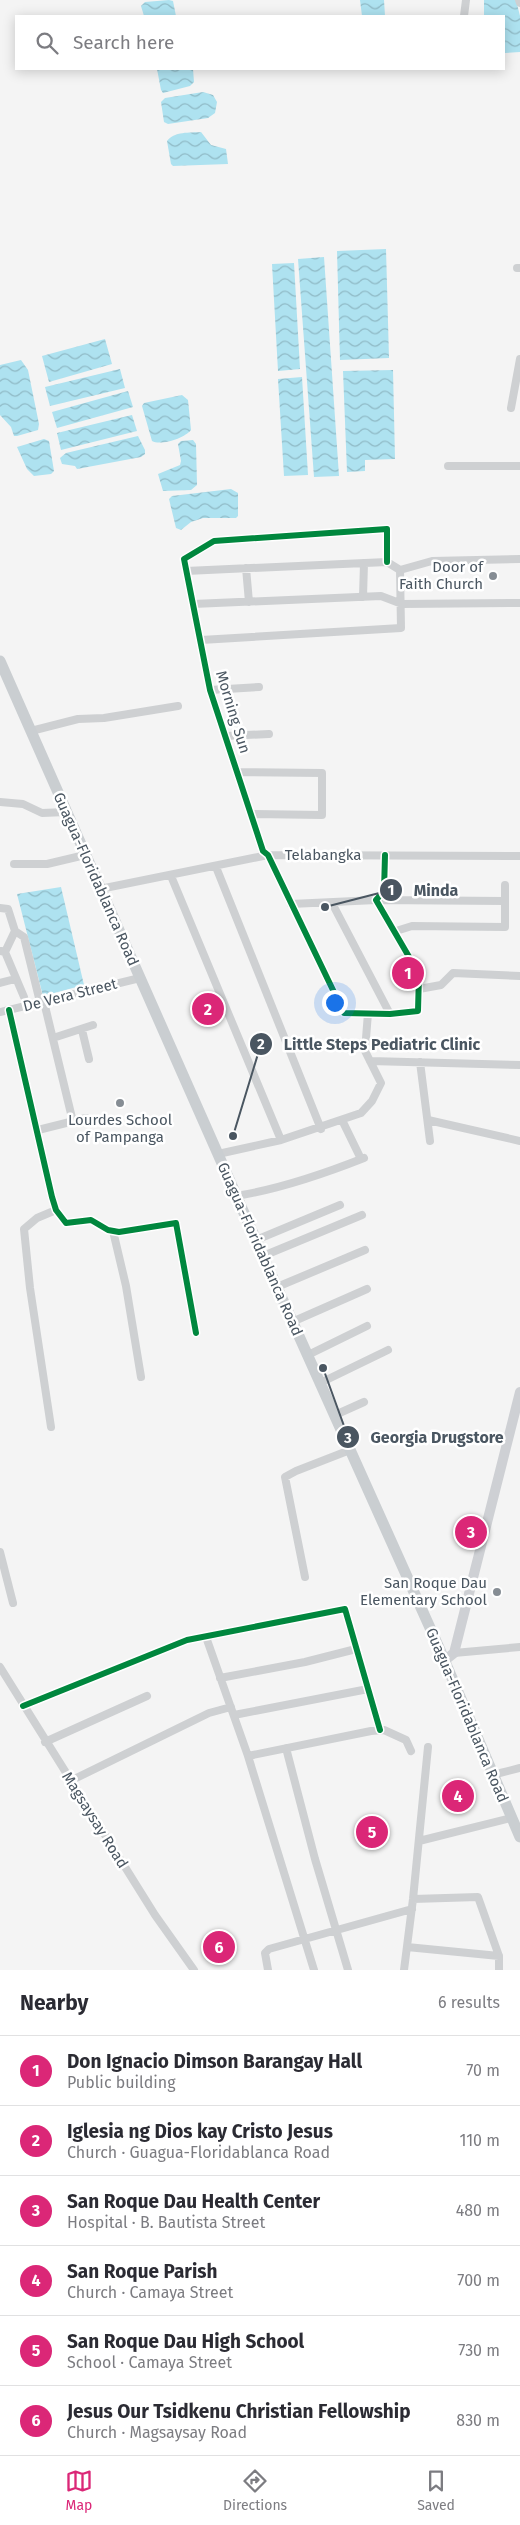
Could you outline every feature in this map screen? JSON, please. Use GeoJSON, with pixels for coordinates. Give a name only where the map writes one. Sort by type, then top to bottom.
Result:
{"type":"FeatureCollection","features":[{"type":"Feature","properties":{"kind":"main road","name":"Guagua-Floridablanca Road"},"geometry":{"type":"LineString","coordinates":[[0,661],[444,1661],[492,1775],[515,1821],[520,1837]]}},
{"type":"Feature","properties":{"kind":"street"},"geometry":{"type":"LineString","coordinates":[[464,15],[466,0]]}},
{"type":"Feature","properties":{"kind":"street"},"geometry":{"type":"LineString","coordinates":[[511,408],[520,359]]}},
{"type":"Feature","properties":{"kind":"street"},"geometry":{"type":"LineString","coordinates":[[448,466],[520,466]]}},
{"type":"Feature","properties":{"kind":"street"},"geometry":{"type":"LineString","coordinates":[[387,562],[388,529],[214,541],[184,559],[186,571],[387,562],[400,570],[432,561],[520,559]]}},
{"type":"Feature","properties":{"kind":"street"},"geometry":{"type":"LineString","coordinates":[[363,597],[364,563]]}},
{"type":"Feature","properties":{"kind":"street"},"geometry":{"type":"LineString","coordinates":[[246,568],[248,602]]}},
{"type":"Feature","properties":{"kind":"street"},"geometry":{"type":"LineString","coordinates":[[201,640],[401,628],[400,570]]}},
{"type":"Feature","properties":{"kind":"street","name":"Morning Sun"},"geometry":{"type":"LineString","coordinates":[[186,571],[210,690],[263,851],[268,855],[344,1013],[368,1014]]}},
{"type":"Feature","properties":{"kind":"street"},"geometry":{"type":"LineString","coordinates":[[193,604],[381,596],[402,604],[520,603]]}},
{"type":"Feature","properties":{"kind":"street"},"geometry":{"type":"LineString","coordinates":[[210,690],[259,688]]}},
{"type":"Feature","properties":{"kind":"street"},"geometry":{"type":"LineString","coordinates":[[30,731],[78,719],[104,718],[178,706]]}},
{"type":"Feature","properties":{"kind":"street"},"geometry":{"type":"LineString","coordinates":[[226,736],[269,734]]}},
{"type":"Feature","properties":{"kind":"street"},"geometry":{"type":"LineString","coordinates":[[238,772],[322,772],[322,815],[252,814]]}},
{"type":"Feature","properties":{"kind":"street"},"geometry":{"type":"LineString","coordinates":[[0,802],[23,804],[42,813],[66,812]]}},
{"type":"Feature","properties":{"kind":"street"},"geometry":{"type":"LineString","coordinates":[[14,864],[47,864],[85,855]]}},
{"type":"Feature","properties":{"kind":"street","name":"Telabangka"},"geometry":{"type":"LineString","coordinates":[[100,889],[268,855],[520,856]]}},
{"type":"Feature","properties":{"kind":"street"},"geometry":{"type":"LineString","coordinates":[[376,900],[384,891],[385,855]]}},
{"type":"Feature","properties":{"kind":"street"},"geometry":{"type":"LineString","coordinates":[[216,867],[322,1128]]}},
{"type":"Feature","properties":{"kind":"street"},"geometry":{"type":"LineString","coordinates":[[171,876],[282,1140]]}},
{"type":"Feature","properties":{"kind":"street"},"geometry":{"type":"LineString","coordinates":[[396,931],[412,926],[505,927],[505,885]]}},
{"type":"Feature","properties":{"kind":"street"},"geometry":{"type":"LineString","coordinates":[[218,1154],[282,1140],[322,1128],[361,1113],[379,1089],[380,1083],[365,1051],[368,1014],[418,1011],[419,974],[396,931],[376,900]]}},
{"type":"Feature","properties":{"kind":"street"},"geometry":{"type":"LineString","coordinates":[[291,904],[376,900],[505,901]]}},
{"type":"Feature","properties":{"kind":"street"},"geometry":{"type":"LineString","coordinates":[[332,903],[390,1014]]}},
{"type":"Feature","properties":{"kind":"street"},"geometry":{"type":"LineString","coordinates":[[0,908],[8,909],[15,931],[24,937],[53,1038],[73,1122]]}},
{"type":"Feature","properties":{"kind":"street"},"geometry":{"type":"LineString","coordinates":[[15,931],[2,952],[25,1001]]}},
{"type":"Feature","properties":{"kind":"street"},"geometry":{"type":"LineString","coordinates":[[419,989],[441,985],[452,973],[520,976]]}},
{"type":"Feature","properties":{"kind":"street","name":"De Vera Street"},"geometry":{"type":"LineString","coordinates":[[0,1012],[10,1010],[25,1001],[42,1002],[140,978]]}},
{"type":"Feature","properties":{"kind":"street"},"geometry":{"type":"LineString","coordinates":[[0,983],[15,979]]}},
{"type":"Feature","properties":{"kind":"street"},"geometry":{"type":"LineString","coordinates":[[10,1010],[56,1210],[66,1224],[91,1220],[119,1232],[176,1223],[196,1333]]}},
{"type":"Feature","properties":{"kind":"street"},"geometry":{"type":"LineString","coordinates":[[53,1038],[93,1025]]}},
{"type":"Feature","properties":{"kind":"street"},"geometry":{"type":"LineString","coordinates":[[82,1030],[89,1059]]}},
{"type":"Feature","properties":{"kind":"street"},"geometry":{"type":"LineString","coordinates":[[370,1061],[520,1065]]}},
{"type":"Feature","properties":{"kind":"street"},"geometry":{"type":"LineString","coordinates":[[420,1062],[430,1142]]}},
{"type":"Feature","properties":{"kind":"street"},"geometry":{"type":"LineString","coordinates":[[38,1130],[86,1118]]}},
{"type":"Feature","properties":{"kind":"street"},"geometry":{"type":"LineString","coordinates":[[236,1196],[273,1190],[290,1183],[308,1180],[362,1159],[342,1120]]}},
{"type":"Feature","properties":{"kind":"street"},"geometry":{"type":"LineString","coordinates":[[428,1120],[520,1141]]}},
{"type":"Feature","properties":{"kind":"street"},"geometry":{"type":"LineString","coordinates":[[256,1240],[340,1205]]}},
{"type":"Feature","properties":{"kind":"street"},"geometry":{"type":"LineString","coordinates":[[51,1427],[24,1229],[37,1218],[56,1210]]}},
{"type":"Feature","properties":{"kind":"street"},"geometry":{"type":"LineString","coordinates":[[263,1256],[362,1215]]}},
{"type":"Feature","properties":{"kind":"street"},"geometry":{"type":"LineString","coordinates":[[113,1231],[126,1286],[141,1377]]}},
{"type":"Feature","properties":{"kind":"street"},"geometry":{"type":"LineString","coordinates":[[277,1287],[365,1250]]}},
{"type":"Feature","properties":{"kind":"street"},"geometry":{"type":"LineString","coordinates":[[292,1322],[367,1290]]}},
{"type":"Feature","properties":{"kind":"street"},"geometry":{"type":"LineString","coordinates":[[308,1355],[367,1326]]}},
{"type":"Feature","properties":{"kind":"street"},"geometry":{"type":"LineString","coordinates":[[320,1383],[388,1350]]}},
{"type":"Feature","properties":{"kind":"street"},"geometry":{"type":"LineString","coordinates":[[454,1653],[520,1392]]}},
{"type":"Feature","properties":{"kind":"street"},"geometry":{"type":"LineString","coordinates":[[334,1416],[364,1402]]}},
{"type":"Feature","properties":{"kind":"street"},"geometry":{"type":"LineString","coordinates":[[305,1577],[285,1478],[296,1470],[350,1450]]}},
{"type":"Feature","properties":{"kind":"street"},"geometry":{"type":"LineString","coordinates":[[0,1552],[3,1582],[13,1603]]}},
{"type":"Feature","properties":{"kind":"street"},"geometry":{"type":"LineString","coordinates":[[23,1706],[187,1640],[345,1609],[380,1730]]}},
{"type":"Feature","properties":{"kind":"street"},"geometry":{"type":"LineString","coordinates":[[206,1636],[248,1756],[314,1970]]}},
{"type":"Feature","properties":{"kind":"street"},"geometry":{"type":"LineString","coordinates":[[444,1661],[454,1653],[520,1647]]}},
{"type":"Feature","properties":{"kind":"street"},"geometry":{"type":"LineString","coordinates":[[220,1678],[305,1662],[356,1649]]}},
{"type":"Feature","properties":{"kind":"street","name":"Magsaysay Road"},"geometry":{"type":"LineString","coordinates":[[0,1667],[70,1781],[194,1970]]}},
{"type":"Feature","properties":{"kind":"street"},"geometry":{"type":"LineString","coordinates":[[234,1715],[368,1689]]}},
{"type":"Feature","properties":{"kind":"street"},"geometry":{"type":"LineString","coordinates":[[46,1742],[147,1696]]}},
{"type":"Feature","properties":{"kind":"street"},"geometry":{"type":"LineString","coordinates":[[70,1781],[209,1713],[231,1707]]}},
{"type":"Feature","properties":{"kind":"street"},"geometry":{"type":"LineString","coordinates":[[248,1756],[380,1730],[397,1734],[406,1740],[412,1751]]}},
{"type":"Feature","properties":{"kind":"street"},"geometry":{"type":"LineString","coordinates":[[404,1970],[428,1747]]}},
{"type":"Feature","properties":{"kind":"street"},"geometry":{"type":"LineString","coordinates":[[286,1748],[315,1858],[348,1970]]}},
{"type":"Feature","properties":{"kind":"street"},"geometry":{"type":"LineString","coordinates":[[492,1775],[520,1768]]}},
{"type":"Feature","properties":{"kind":"street"},"geometry":{"type":"LineString","coordinates":[[419,1841],[515,1821]]}},
{"type":"Feature","properties":{"kind":"street"},"geometry":{"type":"LineString","coordinates":[[413,1899],[478,1897],[499,1956],[499,1970]]}},
{"type":"Feature","properties":{"kind":"street"},"geometry":{"type":"LineString","coordinates":[[268,1970],[264,1957],[267,1951],[412,1909]]}},
{"type":"Feature","properties":{"kind":"street"},"geometry":{"type":"LineString","coordinates":[[407,1947],[499,1956]]}},
{"type":"Feature","properties":{"kind":"water"},"geometry":{"type":"Polygon","coordinates":[[[360,0],[384,0],[385,15],[362,15],[360,0]]]}},
{"type":"Feature","properties":{"kind":"water"},"geometry":{"type":"Polygon","coordinates":[[[484,0],[516,0],[520,16],[520,52],[505,53],[505,15],[484,15],[484,0]]]}},
{"type":"Feature","properties":{"kind":"water"},"geometry":{"type":"Polygon","coordinates":[[[173,1],[176,15],[144,15],[141,6],[145,2],[173,1]]]}},
{"type":"Feature","properties":{"kind":"water"},"geometry":{"type":"Polygon","coordinates":[[[157,70],[193,70],[194,82],[190,86],[163,93],[157,70]]]}},
{"type":"Feature","properties":{"kind":"water"},"geometry":{"type":"Polygon","coordinates":[[[203,92],[213,95],[217,102],[215,113],[208,118],[168,124],[164,122],[161,102],[165,98],[203,92]]]}},
{"type":"Feature","properties":{"kind":"water"},"geometry":{"type":"Polygon","coordinates":[[[201,132],[211,145],[226,149],[228,164],[173,166],[167,141],[178,134],[201,132]]]}},
{"type":"Feature","properties":{"kind":"water"},"geometry":{"type":"Polygon","coordinates":[[[386,249],[389,358],[340,360],[337,251],[386,249]]]}},
{"type":"Feature","properties":{"kind":"water"},"geometry":{"type":"Polygon","coordinates":[[[324,257],[339,476],[314,477],[298,259],[324,257]]]}},
{"type":"Feature","properties":{"kind":"water"},"geometry":{"type":"Polygon","coordinates":[[[294,263],[300,369],[278,371],[272,264],[294,263]]]}},
{"type":"Feature","properties":{"kind":"water"},"geometry":{"type":"Polygon","coordinates":[[[105,339],[112,364],[49,382],[42,356],[105,339]]]}},
{"type":"Feature","properties":{"kind":"water"},"geometry":{"type":"Polygon","coordinates":[[[21,360],[28,370],[39,424],[38,430],[14,436],[11,427],[0,415],[0,365],[21,360]]]}},
{"type":"Feature","properties":{"kind":"water"},"geometry":{"type":"Polygon","coordinates":[[[120,369],[125,388],[50,406],[45,387],[120,369]]]}},
{"type":"Feature","properties":{"kind":"water"},"geometry":{"type":"Polygon","coordinates":[[[393,370],[395,459],[365,460],[365,471],[347,472],[343,371],[393,370]]]}},
{"type":"Feature","properties":{"kind":"water"},"geometry":{"type":"Polygon","coordinates":[[[302,377],[308,475],[284,476],[278,379],[302,377]]]}},
{"type":"Feature","properties":{"kind":"water"},"geometry":{"type":"Polygon","coordinates":[[[128,391],[133,407],[57,428],[52,412],[128,391]]]}},
{"type":"Feature","properties":{"kind":"water"},"geometry":{"type":"Polygon","coordinates":[[[182,395],[188,400],[191,430],[184,436],[173,440],[161,443],[152,441],[142,406],[144,403],[182,395]]]}},
{"type":"Feature","properties":{"kind":"water"},"geometry":{"type":"Polygon","coordinates":[[[132,415],[137,431],[61,450],[57,433],[132,415]]]}},
{"type":"Feature","properties":{"kind":"water"},"geometry":{"type":"Polygon","coordinates":[[[138,436],[145,450],[145,454],[141,457],[77,469],[75,466],[62,464],[60,458],[66,453],[138,436]]]}},
{"type":"Feature","properties":{"kind":"water"},"geometry":{"type":"Polygon","coordinates":[[[44,439],[49,441],[54,471],[51,474],[34,476],[27,469],[17,447],[44,439]]]}},
{"type":"Feature","properties":{"kind":"water"},"geometry":{"type":"Polygon","coordinates":[[[193,440],[196,444],[197,485],[191,490],[163,491],[158,474],[180,465],[178,444],[181,441],[193,440]]]}},
{"type":"Feature","properties":{"kind":"water"},"geometry":{"type":"Polygon","coordinates":[[[231,489],[238,493],[238,516],[236,518],[203,518],[191,522],[181,530],[176,528],[169,499],[172,496],[231,489]]]}},
{"type":"Feature","properties":{"kind":"water"},"geometry":{"type":"Polygon","coordinates":[[[61,887],[84,985],[43,996],[17,894],[61,887]]]}},
{"type":"Feature","properties":{"kind":"cycle path"},"geometry":{"type":"LineString","coordinates":[[385,855],[384,891],[376,900],[419,974],[418,1011],[390,1014],[344,1013],[268,855],[263,851],[210,690],[184,559],[214,541],[387,529],[387,562]]}},
{"type":"Feature","properties":{"kind":"cycle path"},"geometry":{"type":"LineString","coordinates":[[9,1010],[56,1210],[66,1223],[91,1220],[108,1230],[119,1232],[176,1223],[196,1333]]}},
{"type":"Feature","properties":{"kind":"cycle path"},"geometry":{"type":"LineString","coordinates":[[23,1706],[187,1640],[345,1609],[380,1730]]}},
{"type":"Feature","properties":{"kind":"place","name":"Door of Faith Church"},"geometry":{"type":"Point","coordinates":[493,576]}},
{"type":"Feature","properties":{"kind":"place","name":"Minda"},"geometry":{"type":"Point","coordinates":[325,907]}},
{"type":"Feature","properties":{"kind":"place","name":"Don Ignacio Dimson Barangay Hall"},"geometry":{"type":"Point","coordinates":[408,973]}},
{"type":"Feature","properties":{"kind":"place","name":"Iglesia ng Dios kay Cristo Jesus"},"geometry":{"type":"Point","coordinates":[208,1009]}},
{"type":"Feature","properties":{"kind":"place","name":"Lourdes School of Pampanga"},"geometry":{"type":"Point","coordinates":[120,1103]}},
{"type":"Feature","properties":{"kind":"place","name":"Little Steps Pediatric Clinic"},"geometry":{"type":"Point","coordinates":[233,1136]}},
{"type":"Feature","properties":{"kind":"place","name":"Georgia Drugstore"},"geometry":{"type":"Point","coordinates":[323,1368]}},
{"type":"Feature","properties":{"kind":"place","name":"San Roque Dau Health Center"},"geometry":{"type":"Point","coordinates":[471,1532]}},
{"type":"Feature","properties":{"kind":"place","name":"San Roque Dau Elementary School"},"geometry":{"type":"Point","coordinates":[497,1592]}},
{"type":"Feature","properties":{"kind":"place","name":"San Roque Parish"},"geometry":{"type":"Point","coordinates":[458,1796]}},
{"type":"Feature","properties":{"kind":"place","name":"San Roque Dau High School"},"geometry":{"type":"Point","coordinates":[372,1832]}},
{"type":"Feature","properties":{"kind":"place","name":"Jesus Our Tsidkenu Christian Fellowship"},"geometry":{"type":"Point","coordinates":[219,1947]}}]}
